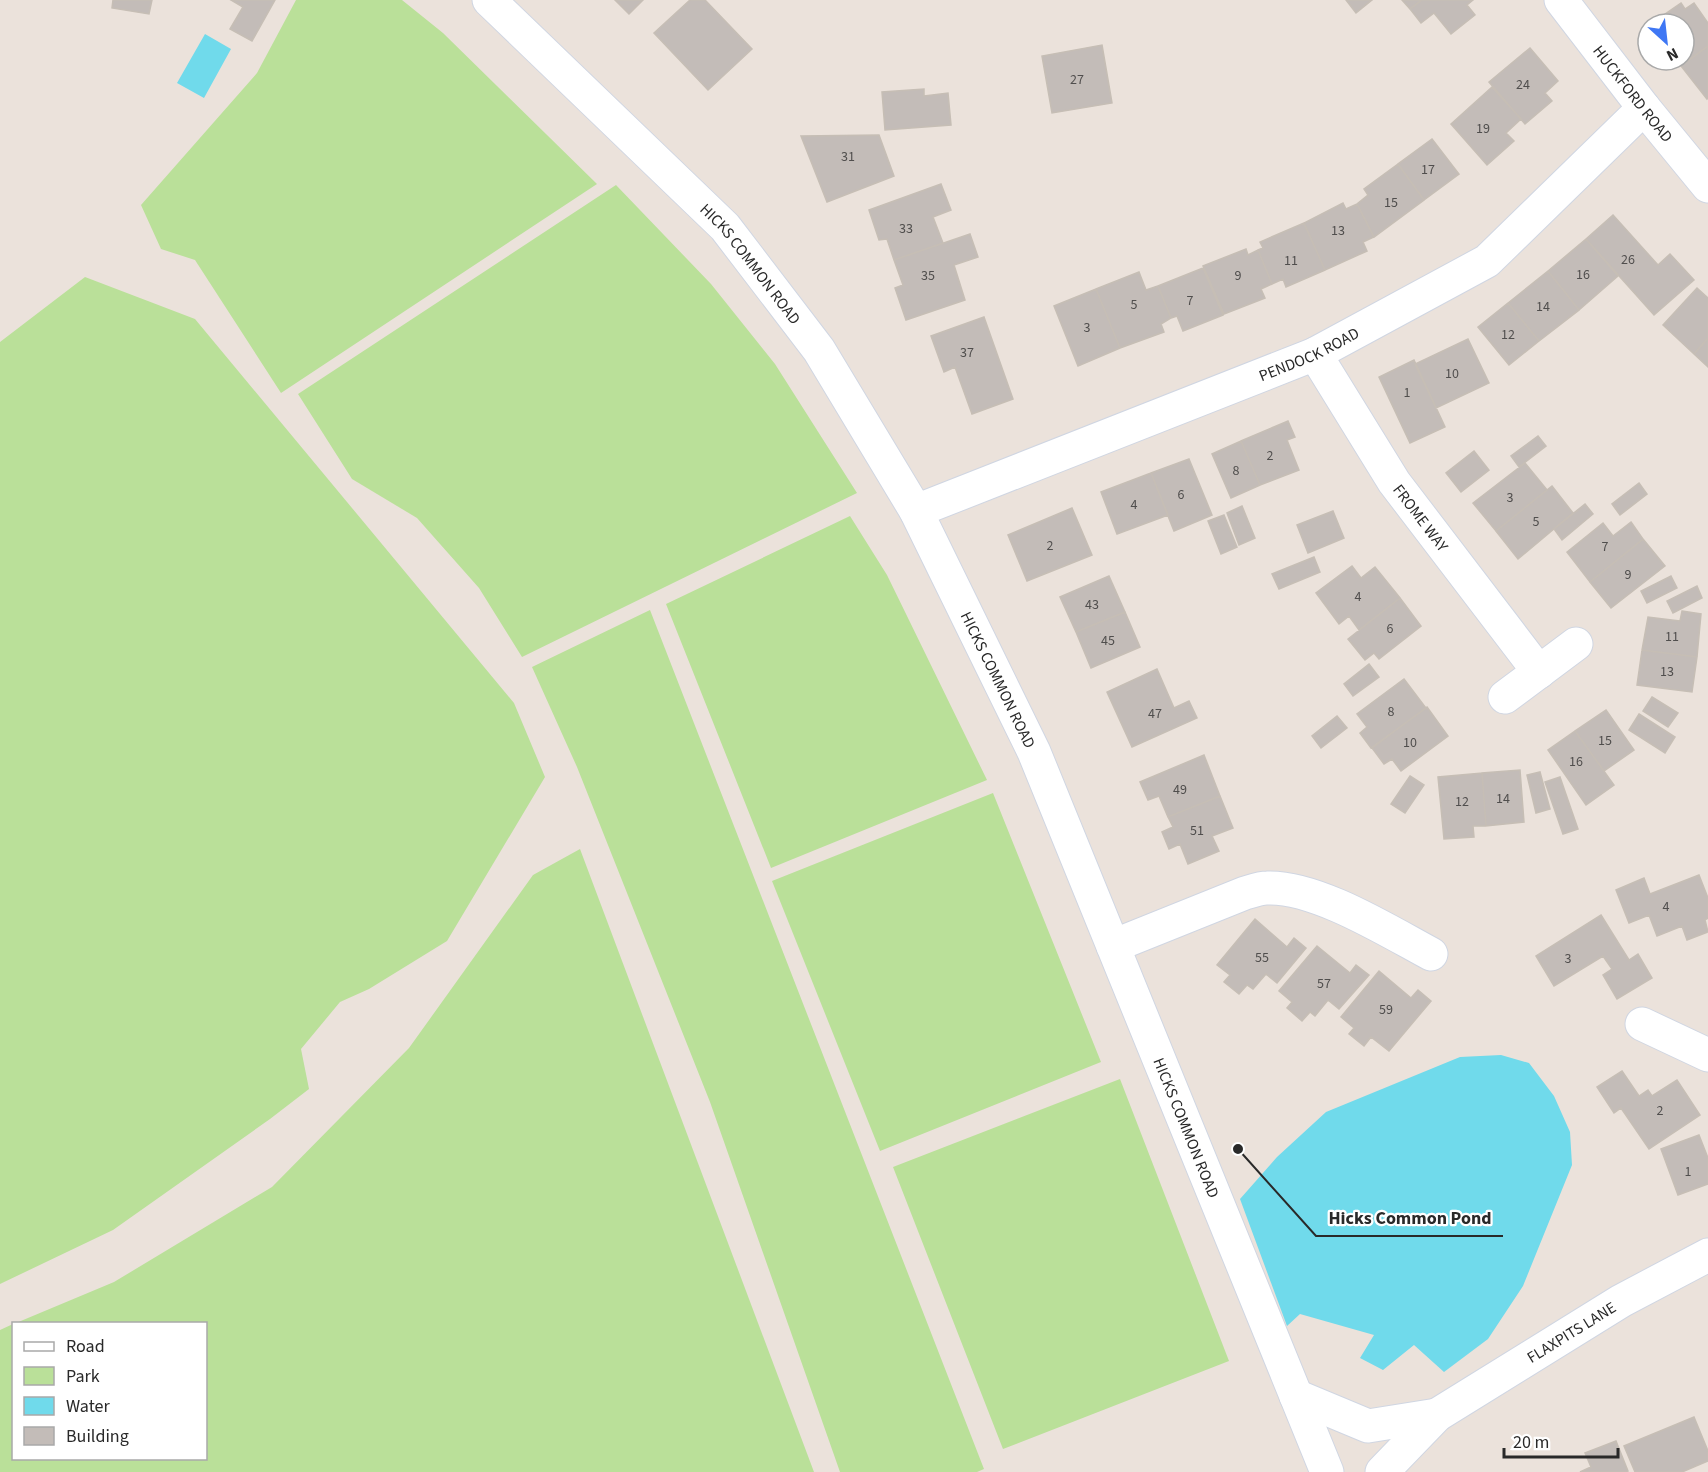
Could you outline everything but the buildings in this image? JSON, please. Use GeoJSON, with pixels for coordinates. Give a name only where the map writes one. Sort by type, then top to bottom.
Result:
{"type":"FeatureCollection","features":[{"type":"Feature","properties":{"kind":"street","name":"HICKS COMMON ROAD"},"geometry":{"type":"LineString","coordinates":[[489,0],[725,227],[819,350],[916,511],[1034,752],[1327,1472]]}},
{"type":"Feature","properties":{"kind":"street","name":"HUCKFORD ROAD"},"geometry":{"type":"LineString","coordinates":[[1561,0],[1644,108],[1708,186]]}},
{"type":"Feature","properties":{"kind":"street","name":"PENDOCK ROAD"},"geometry":{"type":"LineString","coordinates":[[916,511],[1315,354],[1487,261],[1644,108]]}},
{"type":"Feature","properties":{"kind":"street","name":"FROME WAY"},"geometry":{"type":"LineString","coordinates":[[1315,354],[1394,482],[1539,672]]}},
{"type":"Feature","properties":{"kind":"street"},"geometry":{"type":"LineString","coordinates":[[1505,697],[1576,645]]}},
{"type":"Feature","properties":{"kind":"street"},"geometry":{"type":"LineString","coordinates":[[1113,946],[1245,893],[1265,888],[1287,889],[1323,899],[1431,954]]}},
{"type":"Feature","properties":{"kind":"street"},"geometry":{"type":"LineString","coordinates":[[1642,1024],[1708,1055]]}},
{"type":"Feature","properties":{"kind":"street","name":"FLAXPITS LANE"},"geometry":{"type":"LineString","coordinates":[[1382,1472],[1437,1415],[1621,1301],[1708,1255]]}},
{"type":"Feature","properties":{"kind":"street","name":"FLAXPITS LANE"},"geometry":{"type":"LineString","coordinates":[[1296,1396],[1368,1426],[1437,1415]]}},
{"type":"Feature","properties":{"kind":"green space"},"geometry":{"type":"Polygon","coordinates":[[[296,0],[402,0],[443,33],[597,184],[281,393],[195,260],[161,249],[141,205],[257,73],[296,0]]]}},
{"type":"Feature","properties":{"kind":"green space"},"geometry":{"type":"Polygon","coordinates":[[[616,185],[711,284],[775,364],[857,493],[522,657],[479,588],[417,518],[352,479],[298,394],[616,185]]]}},
{"type":"Feature","properties":{"kind":"green space"},"geometry":{"type":"Polygon","coordinates":[[[85,277],[195,319],[514,703],[545,777],[447,941],[369,989],[340,1002],[301,1049],[309,1089],[113,1230],[0,1284],[0,342],[85,277]]]}},
{"type":"Feature","properties":{"kind":"green space"},"geometry":{"type":"Polygon","coordinates":[[[850,516],[887,575],[987,780],[771,868],[666,604],[850,516]]]}},
{"type":"Feature","properties":{"kind":"green space"},"geometry":{"type":"Polygon","coordinates":[[[650,610],[984,1469],[977,1472],[840,1472],[710,1102],[577,767],[532,667],[650,610]]]}},
{"type":"Feature","properties":{"kind":"green space"},"geometry":{"type":"Polygon","coordinates":[[[993,793],[1101,1062],[880,1151],[772,881],[993,793]]]}},
{"type":"Feature","properties":{"kind":"green space"},"geometry":{"type":"Polygon","coordinates":[[[580,849],[814,1472],[0,1472],[0,1330],[12,1324],[12,1460],[207,1460],[207,1322],[18,1322],[114,1282],[272,1187],[409,1048],[533,875],[580,849]]]}},
{"type":"Feature","properties":{"kind":"green space"},"geometry":{"type":"Polygon","coordinates":[[[1120,1079],[1229,1361],[1003,1449],[893,1167],[1120,1079]]]}},
{"type":"Feature","properties":{"kind":"water"},"geometry":{"type":"Polygon","coordinates":[[[205,34],[231,49],[204,98],[177,83],[205,34]]]}},
{"type":"Feature","properties":{"kind":"water"},"geometry":{"type":"Polygon","coordinates":[[[1501,1055],[1529,1063],[1554,1096],[1570,1132],[1572,1165],[1523,1286],[1488,1339],[1444,1372],[1414,1345],[1383,1370],[1360,1358],[1374,1335],[1300,1314],[1287,1326],[1240,1199],[1277,1157],[1326,1112],[1460,1057],[1501,1055]]]}},
{"type":"Feature","properties":{"kind":"place","name":"Hicks Common Pond"},"geometry":{"type":"Point","coordinates":[1238,1149]}}]}
